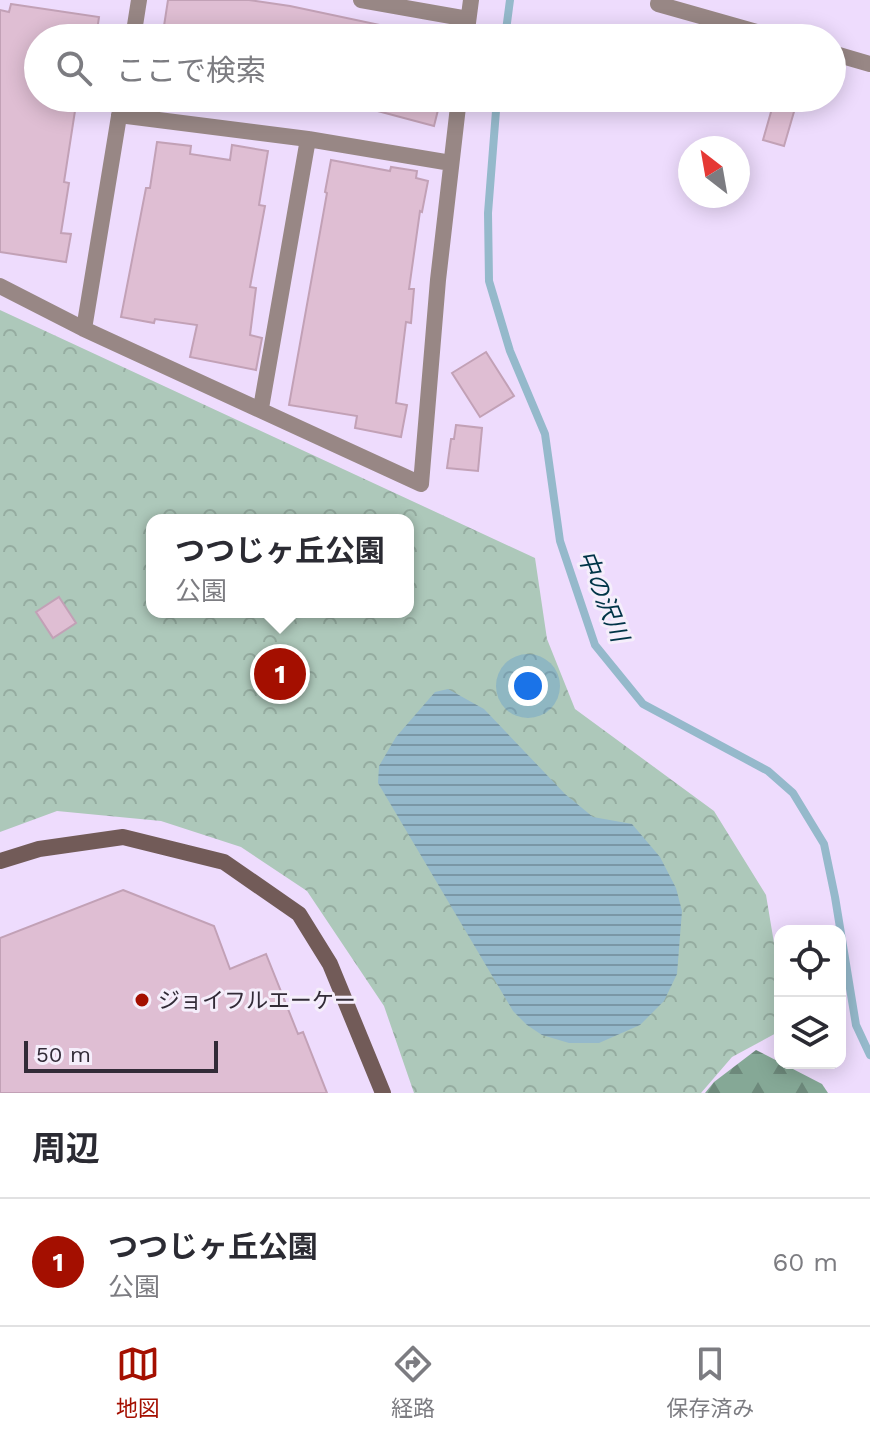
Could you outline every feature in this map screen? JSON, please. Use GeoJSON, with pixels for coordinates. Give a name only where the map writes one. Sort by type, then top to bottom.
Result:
{"type":"FeatureCollection","features":[{"type":"Feature","properties":{"kind":"street"},"geometry":{"type":"LineString","coordinates":[[135,24],[139,0]]}},
{"type":"Feature","properties":{"kind":"street"},"geometry":{"type":"LineString","coordinates":[[361,0],[468,19]]}},
{"type":"Feature","properties":{"kind":"street"},"geometry":{"type":"LineString","coordinates":[[467,24],[471,0]]}},
{"type":"Feature","properties":{"kind":"street"},"geometry":{"type":"LineString","coordinates":[[659,0],[658,4],[729,24]]}},
{"type":"Feature","properties":{"kind":"street"},"geometry":{"type":"LineString","coordinates":[[846,57],[870,64]]}},
{"type":"Feature","properties":{"kind":"street"},"geometry":{"type":"LineString","coordinates":[[84,329],[120,112]]}},
{"type":"Feature","properties":{"kind":"street"},"geometry":{"type":"LineString","coordinates":[[0,286],[84,329],[421,484],[438,280],[457,112]]}},
{"type":"Feature","properties":{"kind":"street"},"geometry":{"type":"LineString","coordinates":[[119,115],[308,139],[451,163]]}},
{"type":"Feature","properties":{"kind":"street"},"geometry":{"type":"LineString","coordinates":[[261,408],[308,139]]}},
{"type":"Feature","properties":{"kind":"street"},"geometry":{"type":"LineString","coordinates":[[0,861],[39,849],[123,837],[224,862],[299,914],[330,964],[383,1093]]}},
{"type":"Feature","properties":{"kind":"green space"},"geometry":{"type":"Polygon","coordinates":[[[0,310],[535,558],[547,639],[575,709],[714,811],[766,895],[774,943],[774,1034],[732,1057],[701,1093],[414,1093],[384,1006],[307,891],[241,847],[161,821],[57,811],[0,832],[0,310]]]}},
{"type":"Feature","properties":{"kind":"green space"},"geometry":{"type":"Polygon","coordinates":[[[756,1050],[774,1059],[774,1069],[793,1069],[822,1084],[828,1093],[705,1093],[714,1082],[756,1050]]]}},
{"type":"Feature","properties":{"kind":"water"},"geometry":{"type":"Polygon","coordinates":[[[448,689],[484,709],[565,794],[593,817],[632,824],[660,857],[676,888],[682,911],[677,974],[664,1001],[640,1025],[599,1043],[569,1043],[542,1035],[527,1025],[513,1011],[378,783],[379,766],[396,737],[435,692],[448,689]]]}},
{"type":"Feature","properties":{"kind":"building"},"geometry":{"type":"Polygon","coordinates":[[[168,0],[249,0],[375,24],[164,24],[168,0]]]}},
{"type":"Feature","properties":{"kind":"building"},"geometry":{"type":"Polygon","coordinates":[[[11,4],[99,17],[98,24],[24,24],[24,112],[75,112],[64,182],[69,183],[61,233],[71,234],[66,262],[0,252],[0,10],[9,12],[11,4]]]}},
{"type":"Feature","properties":{"kind":"building"},"geometry":{"type":"Polygon","coordinates":[[[381,112],[438,112],[434,126],[381,112]]]}},
{"type":"Feature","properties":{"kind":"building"},"geometry":{"type":"Polygon","coordinates":[[[771,112],[794,112],[784,146],[763,140],[771,112]]]}},
{"type":"Feature","properties":{"kind":"building"},"geometry":{"type":"Polygon","coordinates":[[[157,142],[191,146],[190,154],[230,160],[232,145],[268,151],[259,205],[265,206],[250,287],[256,288],[250,335],[262,338],[256,370],[190,357],[197,325],[155,319],[154,323],[121,317],[146,188],[150,188],[157,142]]]}},
{"type":"Feature","properties":{"kind":"building"},"geometry":{"type":"Polygon","coordinates":[[[331,160],[390,171],[391,167],[417,171],[416,178],[428,181],[420,211],[409,289],[414,289],[411,323],[406,322],[396,403],[407,405],[401,437],[355,428],[357,416],[289,405],[331,160]]]}},
{"type":"Feature","properties":{"kind":"building"},"geometry":{"type":"Polygon","coordinates":[[[486,352],[514,396],[480,417],[452,373],[486,352]]]}},
{"type":"Feature","properties":{"kind":"building"},"geometry":{"type":"Polygon","coordinates":[[[456,425],[482,428],[478,471],[447,468],[456,425]]]}},
{"type":"Feature","properties":{"kind":"building"},"geometry":{"type":"Polygon","coordinates":[[[59,597],[76,623],[53,638],[36,612],[59,597]]]}},
{"type":"Feature","properties":{"kind":"building","name":"ジョイフルエーケー"},"geometry":{"type":"Polygon","coordinates":[[[123,890],[214,926],[230,969],[266,954],[298,1034],[303,1032],[327,1093],[0,1093],[0,938],[123,890]]]}},
{"type":"Feature","properties":{"kind":"waterway","name":"中の沢川"},"geometry":{"type":"LineString","coordinates":[[507,24],[510,0]]}},
{"type":"Feature","properties":{"kind":"waterway","name":"中の沢川"},"geometry":{"type":"LineString","coordinates":[[496,112],[488,213],[489,281],[510,351],[545,434],[560,541],[595,645],[643,704],[768,771],[793,793],[824,844],[856,1025],[870,1055]]}},
{"type":"Feature","properties":{"kind":"place","name":"つつじヶ丘公園"},"geometry":{"type":"Point","coordinates":[280,674]}},
{"type":"Feature","properties":{"kind":"place","name":"ジョイフルエーケー"},"geometry":{"type":"Point","coordinates":[142,1000]}}]}
